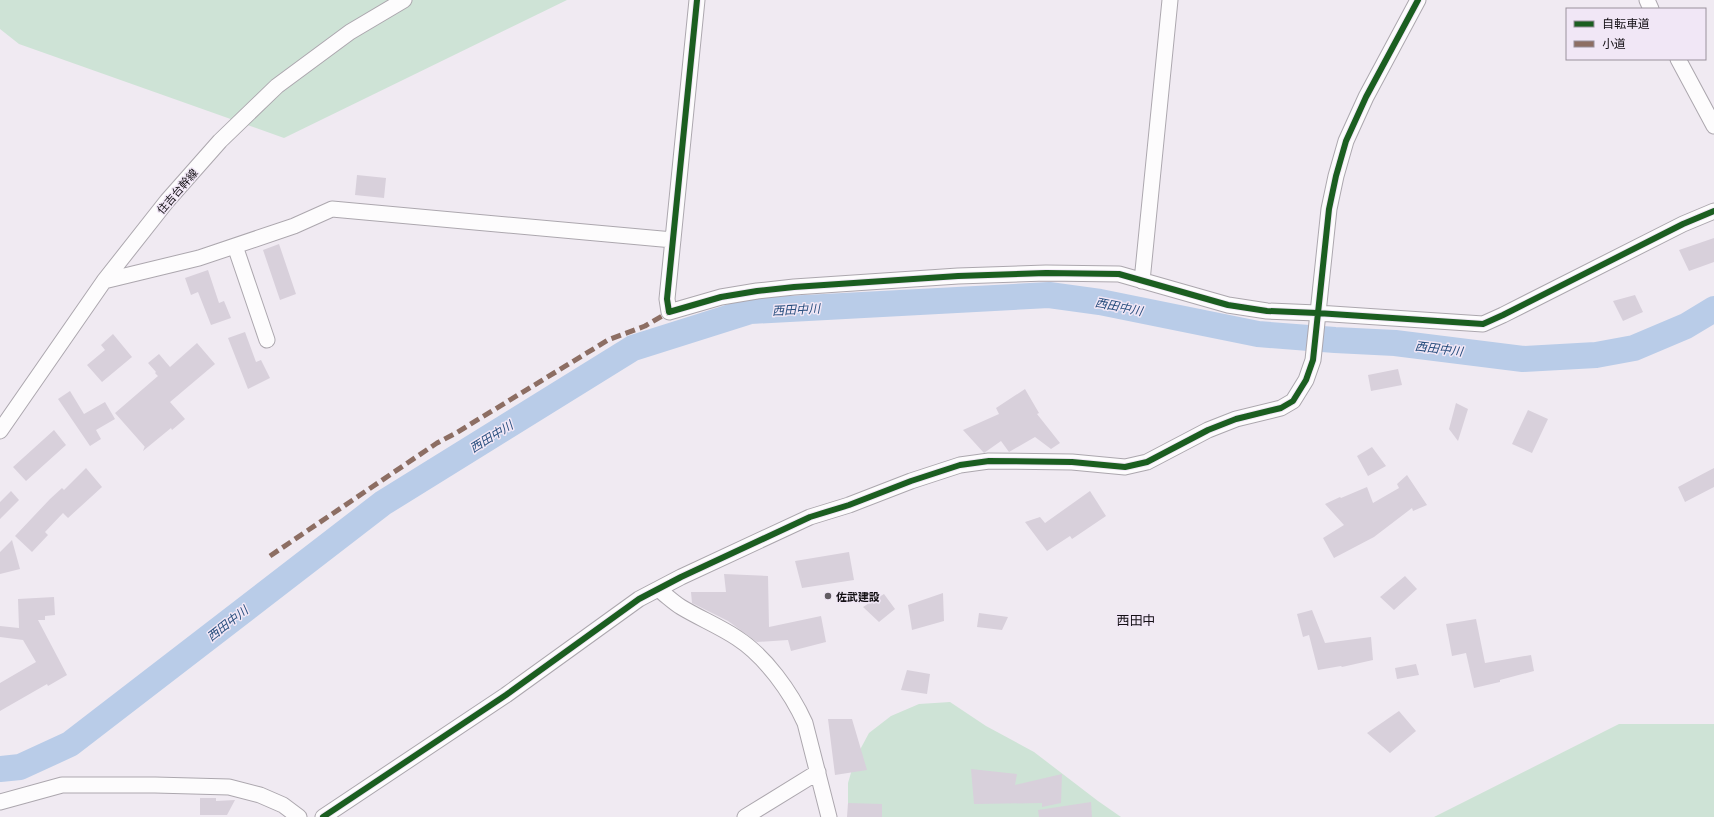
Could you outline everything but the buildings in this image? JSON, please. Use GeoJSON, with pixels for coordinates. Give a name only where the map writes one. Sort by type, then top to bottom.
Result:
{"type":"FeatureCollection","features":[{"type":"Feature","properties":{"kind":"street","name":"住吉台幹線"},"geometry":{"type":"LineString","coordinates":[[0,431],[104,281],[178,189],[220,141],[277,86],[350,32],[404,0]]}},
{"type":"Feature","properties":{"kind":"street"},"geometry":{"type":"LineString","coordinates":[[697,0],[667,299],[670,312],[721,297],[757,291],[908,279],[1046,273],[1119,274],[1228,305],[1317,318],[1483,324],[1677,227],[1714,211]]}},
{"type":"Feature","properties":{"kind":"street"},"geometry":{"type":"LineString","coordinates":[[1142,281],[1170,0]]}},
{"type":"Feature","properties":{"kind":"street"},"geometry":{"type":"LineString","coordinates":[[323,817],[506,695],[638,600],[681,577],[810,517],[849,505],[911,481],[960,465],[989,461],[1072,462],[1125,467],[1147,462],[1208,430],[1236,419],[1281,408],[1293,401],[1306,380],[1313,360],[1329,209],[1336,176],[1346,141],[1366,97],[1418,0]]}},
{"type":"Feature","properties":{"kind":"street"},"geometry":{"type":"LineString","coordinates":[[1679,60],[1714,126]]}},
{"type":"Feature","properties":{"kind":"street"},"geometry":{"type":"LineString","coordinates":[[104,281],[199,258],[294,226],[332,209],[673,240]]}},
{"type":"Feature","properties":{"kind":"street"},"geometry":{"type":"LineString","coordinates":[[235,246],[267,340]]}},
{"type":"Feature","properties":{"kind":"street"},"geometry":{"type":"LineString","coordinates":[[659,590],[679,606],[738,638],[759,656],[780,681],[799,709],[809,735],[829,817]]}},
{"type":"Feature","properties":{"kind":"street"},"geometry":{"type":"LineString","coordinates":[[745,817],[818,772]]}},
{"type":"Feature","properties":{"kind":"street"},"geometry":{"type":"LineString","coordinates":[[0,802],[62,786],[155,785],[229,787],[260,795],[283,805],[299,817]]}},
{"type":"Feature","properties":{"kind":"green space"},"geometry":{"type":"Polygon","coordinates":[[[0,0],[567,0],[284,138],[19,44],[0,29],[0,0]]]}},
{"type":"Feature","properties":{"kind":"green space"},"geometry":{"type":"Polygon","coordinates":[[[950,702],[986,726],[1034,752],[1121,817],[848,817],[848,783],[855,759],[869,733],[891,716],[919,704],[950,702]]]}},
{"type":"Feature","properties":{"kind":"green space"},"geometry":{"type":"Polygon","coordinates":[[[1619,724],[1714,724],[1714,817],[1434,817],[1619,724]]]}},
{"type":"Feature","properties":{"kind":"waterway","name":"西田中川"},"geometry":{"type":"LineString","coordinates":[[0,769],[20,767],[70,744],[383,503],[633,348],[750,311],[1049,295],[1100,302],[1258,334],[1395,343],[1523,359],[1596,355],[1634,348],[1686,326],[1714,309]]}},
{"type":"Feature","properties":{"kind":"marked path"},"geometry":{"type":"LineString","coordinates":[[270,556],[437,443],[456,433],[608,340],[645,326],[669,312]]}},
{"type":"Feature","properties":{"kind":"cycle path"},"geometry":{"type":"LineString","coordinates":[[697,0],[667,299],[669,312],[721,297],[794,287],[958,276],[1046,273],[1119,274],[1228,305],[1267,311],[1483,324],[1683,224],[1714,211]]}},
{"type":"Feature","properties":{"kind":"cycle path"},"geometry":{"type":"LineString","coordinates":[[323,817],[506,695],[639,599],[681,577],[810,517],[849,505],[911,481],[960,465],[989,461],[1072,462],[1125,467],[1147,462],[1208,430],[1236,419],[1281,408],[1293,401],[1306,380],[1313,360],[1329,209],[1336,176],[1346,141],[1366,97],[1418,0]]}},
{"type":"Feature","properties":{"kind":"place","name":"佐武建設"},"geometry":{"type":"Point","coordinates":[828,596]}},
{"type":"Feature","properties":{"kind":"district","name":"西田中"},"geometry":{"type":"Point","coordinates":[1136,620]}}]}
